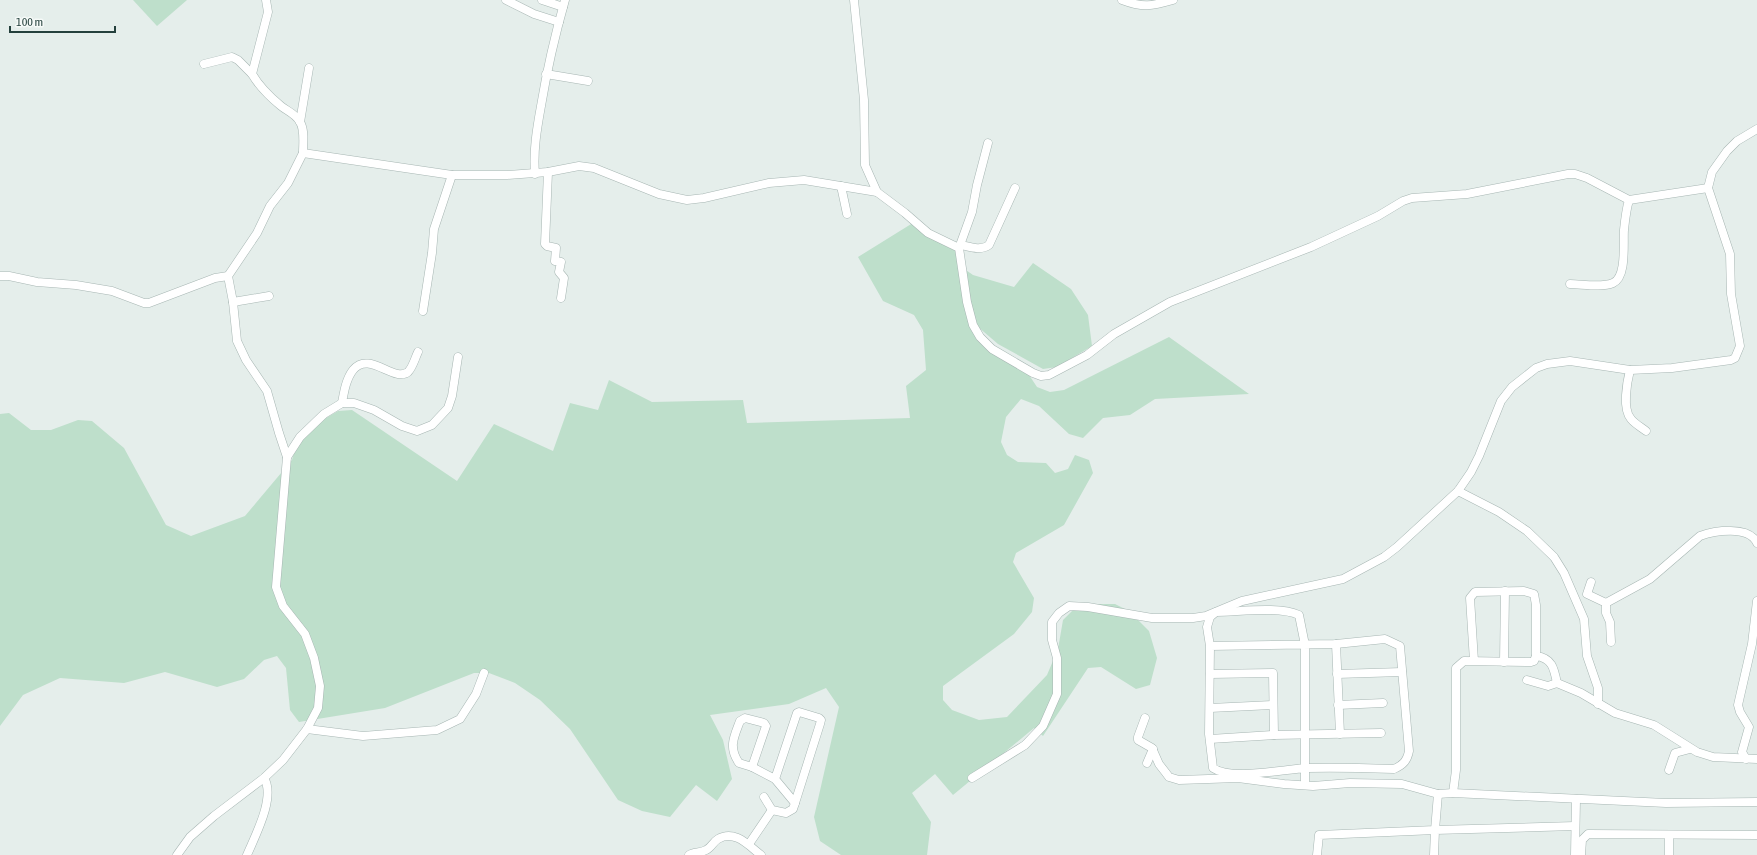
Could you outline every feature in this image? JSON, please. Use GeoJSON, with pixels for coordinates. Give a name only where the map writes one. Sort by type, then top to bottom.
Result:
{"type":"FeatureCollection","features":[{"type":"Feature","properties":{"kind":"street"},"geometry":{"type":"LineString","coordinates":[[252,74],[268,12],[266,0]]}},
{"type":"Feature","properties":{"kind":"street"},"geometry":{"type":"LineString","coordinates":[[506,0],[523,4],[534,14],[559,22]]}},
{"type":"Feature","properties":{"kind":"street"},"geometry":{"type":"LineString","coordinates":[[535,174],[534,161],[546,74],[564,3],[542,0]]}},
{"type":"Feature","properties":{"kind":"street"},"geometry":{"type":"LineString","coordinates":[[854,0],[864,100],[865,165],[877,192]]}},
{"type":"Feature","properties":{"kind":"street"},"geometry":{"type":"LineString","coordinates":[[1122,0],[1147,6],[1173,0]]}},
{"type":"Feature","properties":{"kind":"street"},"geometry":{"type":"LineString","coordinates":[[177,855],[190,837],[214,816],[264,778],[283,760],[307,729],[318,708],[320,686],[314,658],[305,634],[283,606],[276,587],[287,457],[267,391],[246,360],[237,341],[233,302],[228,276],[257,233],[270,206],[288,184],[303,152],[303,132],[300,122],[293,114],[281,106],[257,83],[252,74],[232,57],[204,64]]}},
{"type":"Feature","properties":{"kind":"street"},"geometry":{"type":"LineString","coordinates":[[300,122],[309,68]]}},
{"type":"Feature","properties":{"kind":"street"},"geometry":{"type":"LineString","coordinates":[[546,74],[588,82]]}},
{"type":"Feature","properties":{"kind":"street"},"geometry":{"type":"LineString","coordinates":[[972,778],[1024,745],[1043,726],[1057,694],[1057,658],[1052,640],[1052,622],[1059,613],[1069,606],[1088,607],[1152,618],[1200,617],[1216,612],[1242,600],[1343,579],[1384,557],[1458,491],[1474,467],[1501,401],[1509,390],[1536,368],[1557,361],[1570,361],[1630,370],[1672,368],[1731,360],[1735,358],[1740,346],[1732,294],[1730,254],[1708,188],[1712,172],[1727,151],[1737,141],[1757,129]]}},
{"type":"Feature","properties":{"kind":"street"},"geometry":{"type":"LineString","coordinates":[[988,143],[977,185],[972,212],[960,246],[967,302],[973,324],[980,337],[992,349],[1033,373],[1041,376],[1049,375],[1087,354],[1114,334],[1170,302],[1311,247],[1378,216],[1403,201],[1412,198],[1467,194],[1568,174],[1580,176],[1600,184],[1629,200],[1708,188]]}},
{"type":"Feature","properties":{"kind":"street"},"geometry":{"type":"LineString","coordinates":[[303,152],[452,175],[535,174],[579,166],[594,168],[659,194],[687,200],[704,198],[769,183],[804,180],[877,192],[928,232],[960,246],[980,249],[984,249],[989,246],[1015,188]]}},
{"type":"Feature","properties":{"kind":"street"},"geometry":{"type":"LineString","coordinates":[[548,172],[545,244],[556,248],[555,260],[561,262],[559,272],[564,278],[562,298]]}},
{"type":"Feature","properties":{"kind":"street"},"geometry":{"type":"LineString","coordinates":[[424,311],[434,229],[452,175]]}},
{"type":"Feature","properties":{"kind":"street"},"geometry":{"type":"LineString","coordinates":[[841,186],[847,214]]}},
{"type":"Feature","properties":{"kind":"street"},"geometry":{"type":"LineString","coordinates":[[1570,284],[1607,284],[1618,279],[1623,260],[1624,232],[1629,200]]}},
{"type":"Feature","properties":{"kind":"street"},"geometry":{"type":"LineString","coordinates":[[0,276],[112,291],[144,303],[149,303],[215,278],[228,276]]}},
{"type":"Feature","properties":{"kind":"street"},"geometry":{"type":"LineString","coordinates":[[233,302],[269,296]]}},
{"type":"Feature","properties":{"kind":"street"},"geometry":{"type":"LineString","coordinates":[[342,403],[350,375],[354,369],[361,364],[372,365],[396,374],[403,374],[409,371],[418,352]]}},
{"type":"Feature","properties":{"kind":"street"},"geometry":{"type":"LineString","coordinates":[[287,457],[300,437],[324,414],[342,403],[354,403],[374,410],[402,426],[417,431],[432,425],[448,408],[452,396],[458,357]]}},
{"type":"Feature","properties":{"kind":"street"},"geometry":{"type":"LineString","coordinates":[[1630,370],[1626,393],[1628,412],[1632,420],[1646,431]]}},
{"type":"Feature","properties":{"kind":"street"},"geometry":{"type":"LineString","coordinates":[[1458,491],[1499,512],[1527,531],[1554,557],[1564,573],[1584,619],[1587,656],[1598,688],[1598,704]]}},
{"type":"Feature","properties":{"kind":"street"},"geometry":{"type":"LineString","coordinates":[[1606,603],[1650,579],[1700,536],[1709,533],[1729,531],[1744,532],[1752,535],[1757,543]]}},
{"type":"Feature","properties":{"kind":"street"},"geometry":{"type":"LineString","coordinates":[[1591,582],[1587,594],[1606,603]]}},
{"type":"Feature","properties":{"kind":"street"},"geometry":{"type":"LineString","coordinates":[[1453,793],[1456,770],[1456,668],[1464,661],[1531,662],[1534,661],[1536,656],[1536,604],[1534,594],[1524,591],[1475,592],[1470,598],[1474,661]]}},
{"type":"Feature","properties":{"kind":"street"},"geometry":{"type":"LineString","coordinates":[[1504,662],[1505,592]]}},
{"type":"Feature","properties":{"kind":"street"},"geometry":{"type":"LineString","coordinates":[[1746,759],[1742,752],[1749,727],[1740,712],[1738,705],[1752,644],[1757,601]]}},
{"type":"Feature","properties":{"kind":"street"},"geometry":{"type":"LineString","coordinates":[[1606,603],[1606,613],[1610,622],[1611,642]]}},
{"type":"Feature","properties":{"kind":"street"},"geometry":{"type":"LineString","coordinates":[[1210,646],[1305,645],[1336,644],[1385,639],[1390,640],[1400,646],[1409,751],[1408,759],[1402,765],[1394,769],[1306,768],[1245,774],[1222,772],[1213,768],[1210,739],[1210,646],[1208,627],[1210,617],[1216,612],[1279,611],[1292,612],[1299,615],[1305,645],[1306,734],[1306,768],[1305,784]]}},
{"type":"Feature","properties":{"kind":"street"},"geometry":{"type":"LineString","coordinates":[[1336,644],[1340,734]]}},
{"type":"Feature","properties":{"kind":"street"},"geometry":{"type":"LineString","coordinates":[[1536,656],[1547,659],[1553,665],[1557,683]]}},
{"type":"Feature","properties":{"kind":"street"},"geometry":{"type":"LineString","coordinates":[[1337,674],[1402,672]]}},
{"type":"Feature","properties":{"kind":"street"},"geometry":{"type":"LineString","coordinates":[[307,729],[363,736],[436,730],[460,719],[476,694],[484,673]]}},
{"type":"Feature","properties":{"kind":"street"},"geometry":{"type":"LineString","coordinates":[[1210,674],[1273,673],[1274,735]]}},
{"type":"Feature","properties":{"kind":"street"},"geometry":{"type":"LineString","coordinates":[[1528,680],[1548,686],[1557,683],[1615,713],[1654,725],[1690,749],[1713,757],[1757,759]]}},
{"type":"Feature","properties":{"kind":"street"},"geometry":{"type":"LineString","coordinates":[[1338,705],[1383,703]]}},
{"type":"Feature","properties":{"kind":"street"},"geometry":{"type":"LineString","coordinates":[[1210,708],[1273,705]]}},
{"type":"Feature","properties":{"kind":"street"},"geometry":{"type":"LineString","coordinates":[[764,797],[772,810],[788,813],[793,809],[820,724],[819,718],[804,712],[797,713],[775,779]]}},
{"type":"Feature","properties":{"kind":"street"},"geometry":{"type":"LineString","coordinates":[[752,767],[766,726],[764,723],[745,718],[740,720],[732,742],[740,763],[752,767],[775,779],[795,803]]}},
{"type":"Feature","properties":{"kind":"street"},"geometry":{"type":"LineString","coordinates":[[1145,718],[1138,740],[1153,749],[1159,764],[1169,777],[1178,780],[1243,778],[1284,784],[1305,784],[1313,786],[1350,783],[1402,784],[1438,794],[1453,793],[1666,803],[1757,802]]}},
{"type":"Feature","properties":{"kind":"street"},"geometry":{"type":"LineString","coordinates":[[1210,739],[1274,735],[1381,733]]}},
{"type":"Feature","properties":{"kind":"street"},"geometry":{"type":"LineString","coordinates":[[1147,763],[1153,749]]}},
{"type":"Feature","properties":{"kind":"street"},"geometry":{"type":"LineString","coordinates":[[1669,770],[1675,753],[1690,749]]}},
{"type":"Feature","properties":{"kind":"street"},"geometry":{"type":"LineString","coordinates":[[247,855],[264,811],[268,787],[264,778]]}},
{"type":"Feature","properties":{"kind":"street"},"geometry":{"type":"LineString","coordinates":[[1434,855],[1438,794]]}},
{"type":"Feature","properties":{"kind":"street"},"geometry":{"type":"LineString","coordinates":[[1575,855],[1576,799]]}},
{"type":"Feature","properties":{"kind":"street"},"geometry":{"type":"LineString","coordinates":[[749,844],[772,810]]}},
{"type":"Feature","properties":{"kind":"street"},"geometry":{"type":"LineString","coordinates":[[1317,855],[1319,835],[1575,826]]}},
{"type":"Feature","properties":{"kind":"street"},"geometry":{"type":"LineString","coordinates":[[1581,855],[1582,840],[1586,834],[1757,834]]}},
{"type":"Feature","properties":{"kind":"street"},"geometry":{"type":"LineString","coordinates":[[1669,835],[1669,855]]}},
{"type":"Feature","properties":{"kind":"street"},"geometry":{"type":"LineString","coordinates":[[689,855],[704,851],[718,839],[725,837],[734,837],[749,844],[761,855]]}},
{"type":"Feature","properties":{"kind":"green space"},"geometry":{"type":"Polygon","coordinates":[[[133,0],[187,0],[157,26],[133,0]]]}},
{"type":"Feature","properties":{"kind":"green space"},"geometry":{"type":"Polygon","coordinates":[[[916,221],[958,249],[963,268],[973,275],[1014,287],[1033,263],[1071,289],[1088,315],[1092,346],[1057,367],[1043,369],[998,344],[970,320],[981,344],[1029,375],[1037,387],[1050,392],[1064,390],[1169,337],[1249,394],[1155,399],[1130,415],[1103,418],[1083,438],[1069,434],[1039,406],[1021,399],[1006,417],[1001,442],[1007,455],[1018,462],[1046,463],[1055,473],[1068,469],[1075,455],[1089,460],[1093,473],[1064,525],[1016,553],[1013,562],[1034,598],[1032,612],[1014,634],[943,686],[943,700],[952,710],[979,720],[1007,717],[1047,675],[1058,649],[1063,620],[1073,610],[1086,604],[1115,604],[1129,611],[1149,631],[1157,658],[1150,685],[1136,689],[1101,667],[1088,668],[1043,736],[1034,728],[953,795],[935,774],[912,793],[931,822],[927,855],[841,855],[820,841],[814,817],[839,707],[826,688],[789,704],[710,715],[723,740],[732,779],[717,801],[696,785],[670,817],[642,811],[618,800],[570,729],[540,700],[515,683],[489,673],[474,673],[385,708],[299,722],[290,710],[286,668],[277,656],[264,660],[244,679],[217,687],[165,672],[124,683],[60,678],[23,695],[0,726],[0,414],[9,413],[31,430],[51,430],[78,420],[92,421],[124,448],[166,525],[191,536],[245,516],[292,460],[296,446],[314,425],[338,411],[352,410],[457,481],[494,424],[553,451],[570,403],[598,410],[609,380],[652,402],[743,400],[747,423],[910,418],[906,386],[926,370],[923,330],[914,315],[883,301],[858,257],[916,221]]]}}]}
